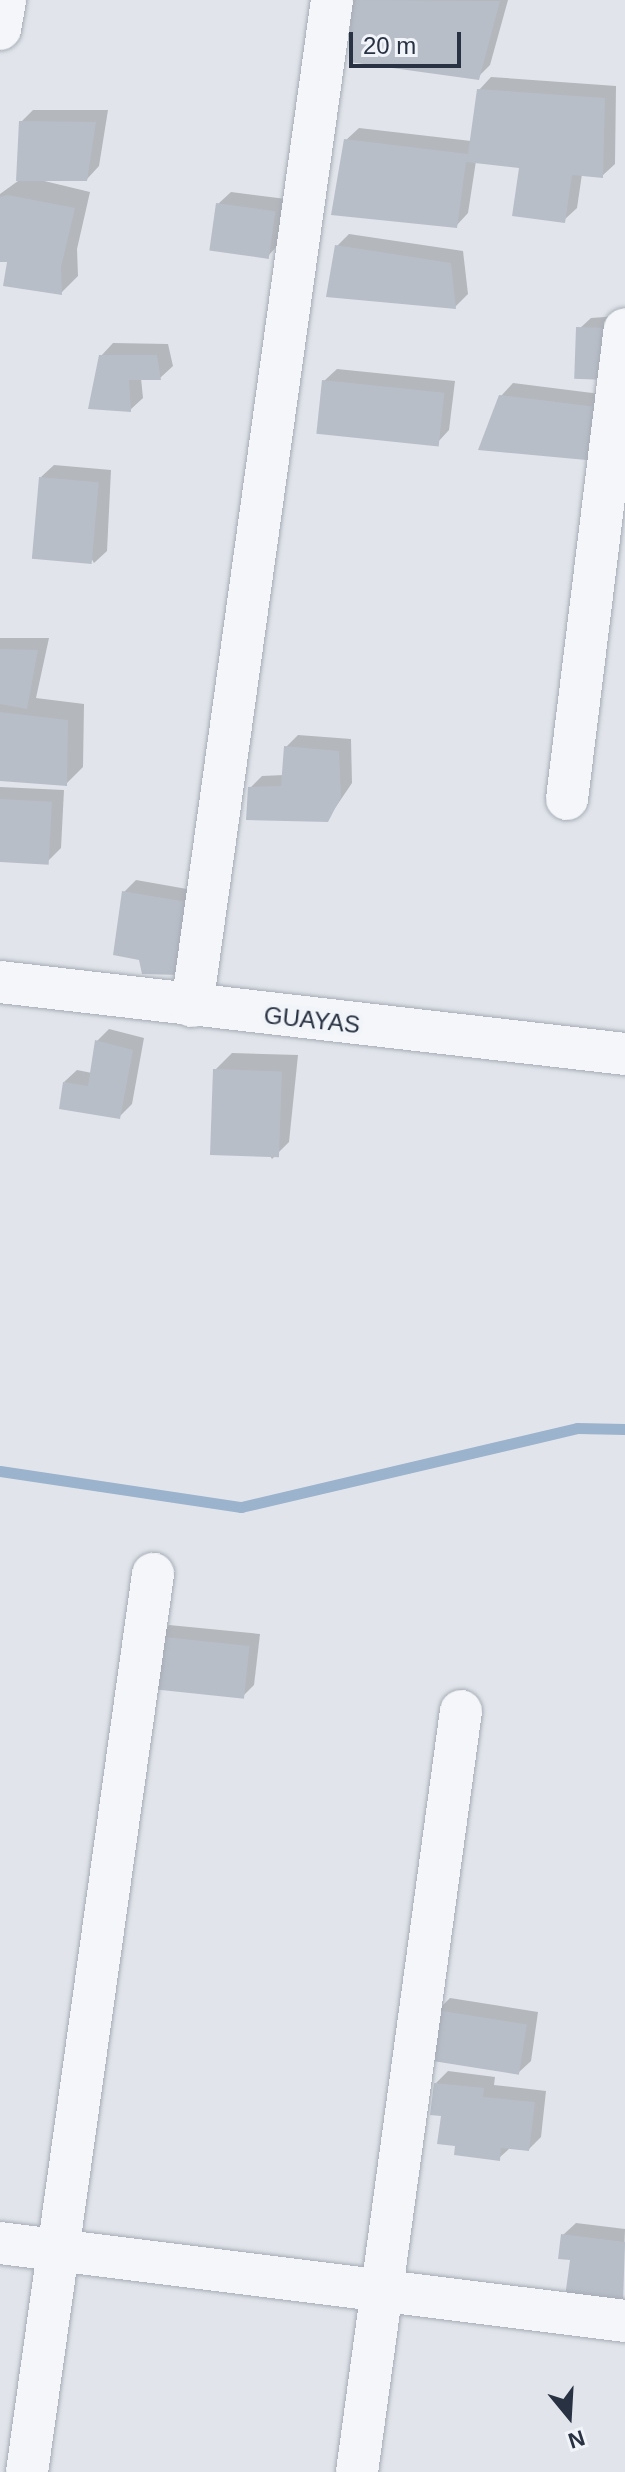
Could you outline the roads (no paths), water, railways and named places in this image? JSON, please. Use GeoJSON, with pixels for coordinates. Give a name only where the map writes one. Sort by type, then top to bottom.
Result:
{"type":"FeatureCollection","features":[{"type":"Feature","properties":{"kind":"street"},"geometry":{"type":"LineString","coordinates":[[0,29],[5,0]]}},
{"type":"Feature","properties":{"kind":"street"},"geometry":{"type":"LineString","coordinates":[[192,1006],[332,0]]}},
{"type":"Feature","properties":{"kind":"street"},"geometry":{"type":"LineString","coordinates":[[567,799],[620,427],[625,330]]}},
{"type":"Feature","properties":{"kind":"street","name":"GUAYAS"},"geometry":{"type":"LineString","coordinates":[[0,982],[625,1054]]}},
{"type":"Feature","properties":{"kind":"street"},"geometry":{"type":"LineString","coordinates":[[27,2472],[153,1574]]}},
{"type":"Feature","properties":{"kind":"street"},"geometry":{"type":"LineString","coordinates":[[357,2472],[386,2288],[461,1711]]}},
{"type":"Feature","properties":{"kind":"street"},"geometry":{"type":"LineString","coordinates":[[0,2243],[386,2288],[625,2321]]}},
{"type":"Feature","properties":{"kind":"waterway"},"geometry":{"type":"LineString","coordinates":[[0,1471],[241,1507],[577,1428],[625,1429]]}}]}
